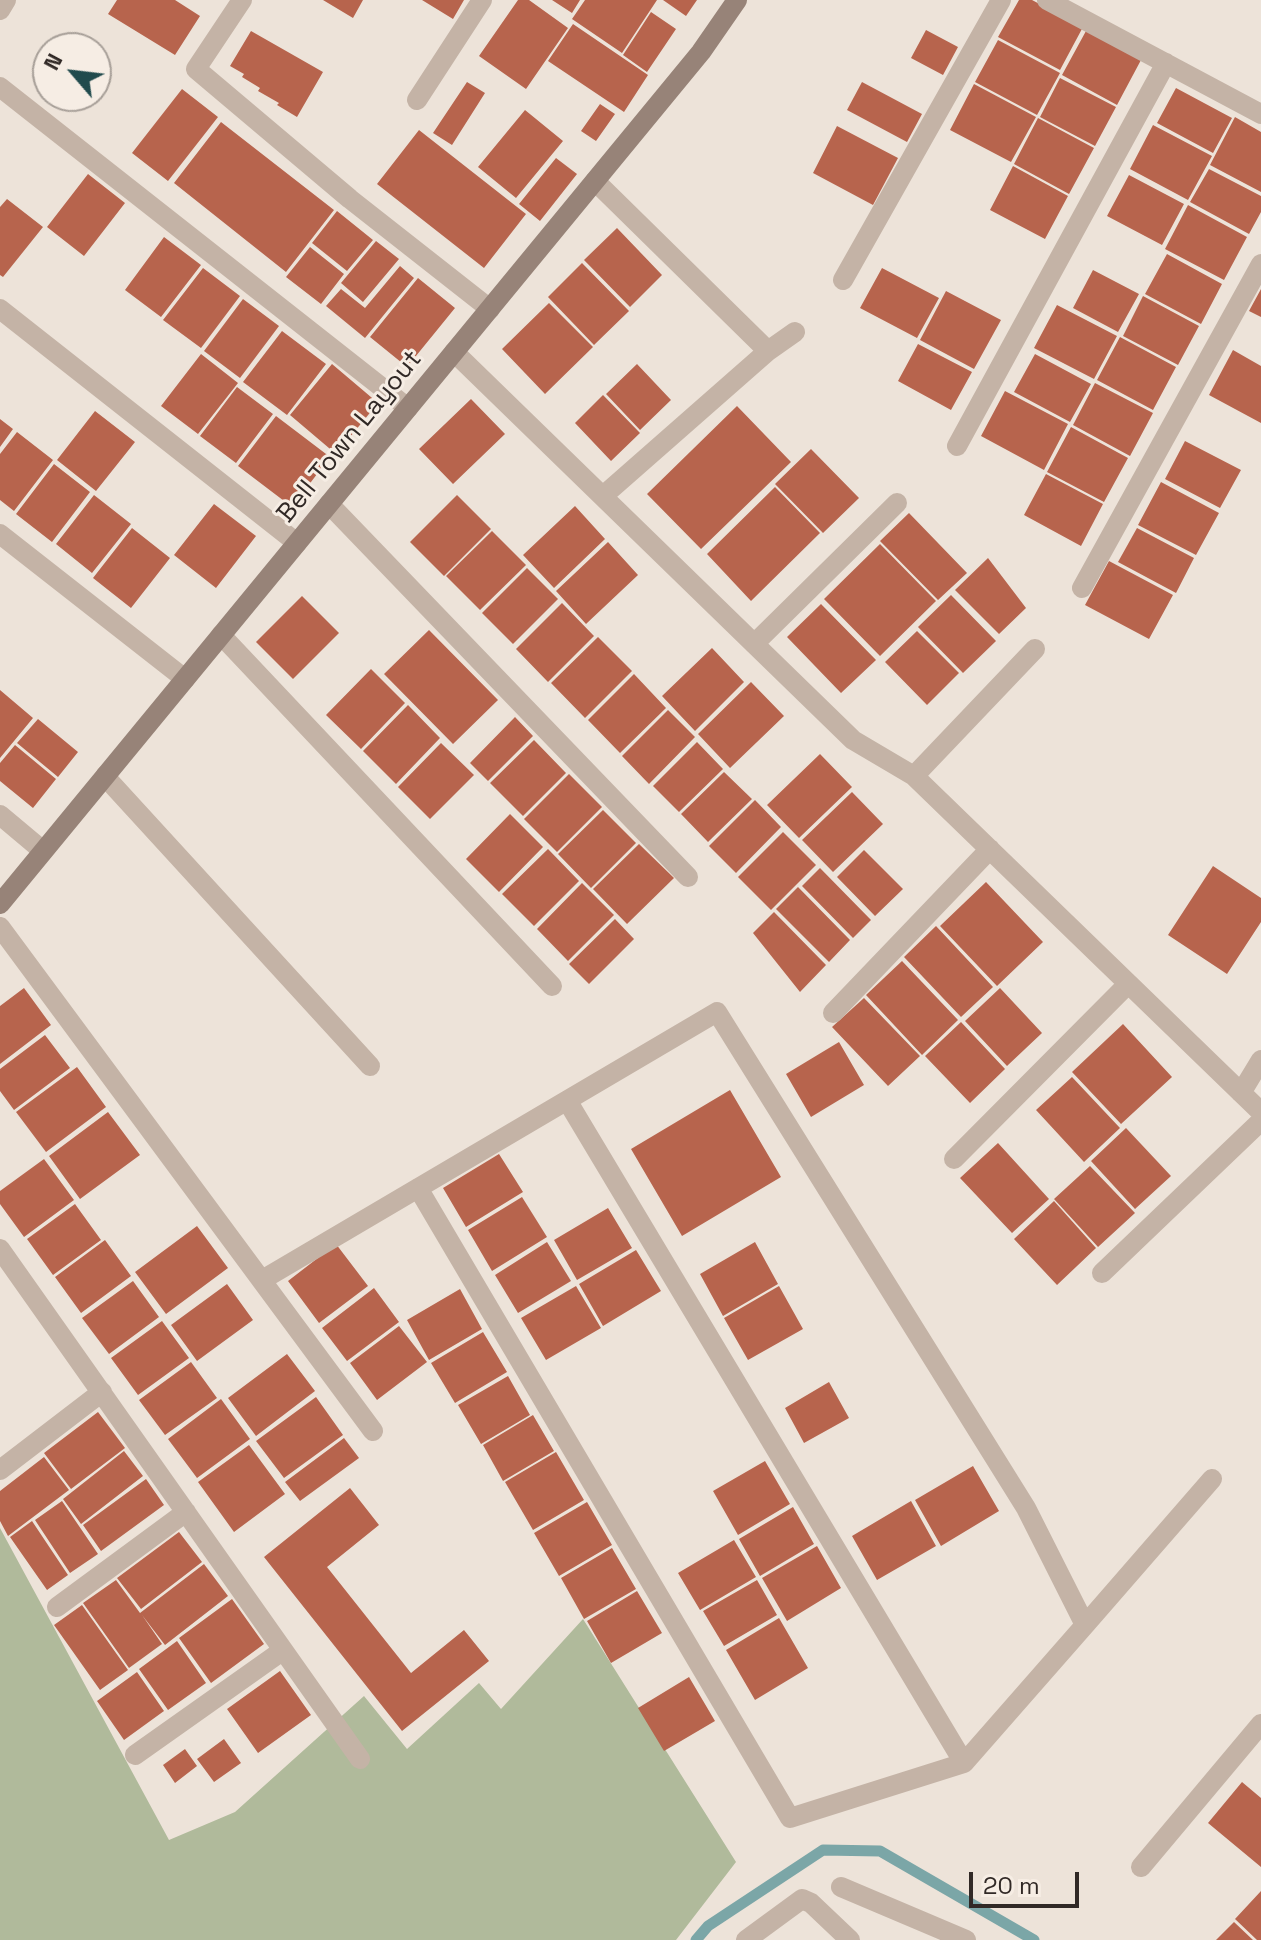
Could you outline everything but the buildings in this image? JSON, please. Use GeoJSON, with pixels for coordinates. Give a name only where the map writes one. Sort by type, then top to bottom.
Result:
{"type":"FeatureCollection","features":[{"type":"Feature","properties":{"kind":"street"},"geometry":{"type":"LineString","coordinates":[[0,10],[6,0]]}},
{"type":"Feature","properties":{"kind":"street"},"geometry":{"type":"LineString","coordinates":[[242,0],[196,69],[350,199],[490,309]]}},
{"type":"Feature","properties":{"kind":"street"},"geometry":{"type":"LineString","coordinates":[[417,100],[482,0]]}},
{"type":"Feature","properties":{"kind":"street","name":"Bell Town Layout"},"geometry":{"type":"LineString","coordinates":[[0,904],[701,52],[737,0]]}},
{"type":"Feature","properties":{"kind":"street"},"geometry":{"type":"LineString","coordinates":[[843,280],[1001,0]]}},
{"type":"Feature","properties":{"kind":"street"},"geometry":{"type":"LineString","coordinates":[[1047,0],[1261,114]]}},
{"type":"Feature","properties":{"kind":"street"},"geometry":{"type":"LineString","coordinates":[[957,446],[1166,63]]}},
{"type":"Feature","properties":{"kind":"street"},"geometry":{"type":"LineString","coordinates":[[0,87],[408,408]]}},
{"type":"Feature","properties":{"kind":"street"},"geometry":{"type":"LineString","coordinates":[[595,181],[768,351]]}},
{"type":"Feature","properties":{"kind":"street"},"geometry":{"type":"LineString","coordinates":[[1082,588],[1261,264]]}},
{"type":"Feature","properties":{"kind":"street"},"geometry":{"type":"LineString","coordinates":[[0,309],[297,543]]}},
{"type":"Feature","properties":{"kind":"street"},"geometry":{"type":"LineString","coordinates":[[603,496],[768,351],[795,332]]}},
{"type":"Feature","properties":{"kind":"street"},"geometry":{"type":"LineString","coordinates":[[454,352],[853,740],[914,776],[1261,1112]]}},
{"type":"Feature","properties":{"kind":"street"},"geometry":{"type":"LineString","coordinates":[[754,644],[897,503]]}},
{"type":"Feature","properties":{"kind":"street"},"geometry":{"type":"LineString","coordinates":[[329,504],[688,877]]}},
{"type":"Feature","properties":{"kind":"street"},"geometry":{"type":"LineString","coordinates":[[0,534],[185,679]]}},
{"type":"Feature","properties":{"kind":"street"},"geometry":{"type":"LineString","coordinates":[[221,635],[552,986]]}},
{"type":"Feature","properties":{"kind":"street"},"geometry":{"type":"LineString","coordinates":[[914,776],[1035,649]]}},
{"type":"Feature","properties":{"kind":"street"},"geometry":{"type":"LineString","coordinates":[[106,775],[370,1066]]}},
{"type":"Feature","properties":{"kind":"street"},"geometry":{"type":"LineString","coordinates":[[0,815],[43,851]]}},
{"type":"Feature","properties":{"kind":"street"},"geometry":{"type":"LineString","coordinates":[[833,1013],[990,849]]}},
{"type":"Feature","properties":{"kind":"street"},"geometry":{"type":"LineString","coordinates":[[0,927],[373,1431]]}},
{"type":"Feature","properties":{"kind":"street"},"geometry":{"type":"LineString","coordinates":[[954,1159],[1128,984]]}},
{"type":"Feature","properties":{"kind":"street"},"geometry":{"type":"LineString","coordinates":[[262,1280],[717,1012],[1026,1508],[1085,1625]]}},
{"type":"Feature","properties":{"kind":"street"},"geometry":{"type":"LineString","coordinates":[[1241,1093],[1261,1060]]}},
{"type":"Feature","properties":{"kind":"street"},"geometry":{"type":"LineString","coordinates":[[568,1102],[964,1763]]}},
{"type":"Feature","properties":{"kind":"street"},"geometry":{"type":"LineString","coordinates":[[1102,1273],[1261,1121]]}},
{"type":"Feature","properties":{"kind":"street"},"geometry":{"type":"LineString","coordinates":[[418,1188],[790,1818],[964,1763],[1212,1479]]}},
{"type":"Feature","properties":{"kind":"street"},"geometry":{"type":"LineString","coordinates":[[0,1249],[360,1759]]}},
{"type":"Feature","properties":{"kind":"street"},"geometry":{"type":"LineString","coordinates":[[0,1470],[102,1392]]}},
{"type":"Feature","properties":{"kind":"street"},"geometry":{"type":"LineString","coordinates":[[57,1607],[186,1512]]}},
{"type":"Feature","properties":{"kind":"street"},"geometry":{"type":"LineString","coordinates":[[135,1755],[282,1651]]}},
{"type":"Feature","properties":{"kind":"street"},"geometry":{"type":"LineString","coordinates":[[1141,1867],[1261,1724]]}},
{"type":"Feature","properties":{"kind":"street"},"geometry":{"type":"LineString","coordinates":[[841,1887],[966,1940]]}},
{"type":"Feature","properties":{"kind":"street"},"geometry":{"type":"LineString","coordinates":[[746,1940],[802,1899],[811,1903],[850,1940]]}},
{"type":"Feature","properties":{"kind":"green space"},"geometry":{"type":"Polygon","coordinates":[[[0,1528],[169,1840],[235,1812],[364,1696],[407,1749],[479,1683],[501,1709],[583,1619],[736,1862],[676,1940],[0,1940],[0,1528]]]}},
{"type":"Feature","properties":{"kind":"waterway"},"geometry":{"type":"LineString","coordinates":[[696,1940],[708,1926],[823,1850],[880,1851],[1034,1940]]}}]}
